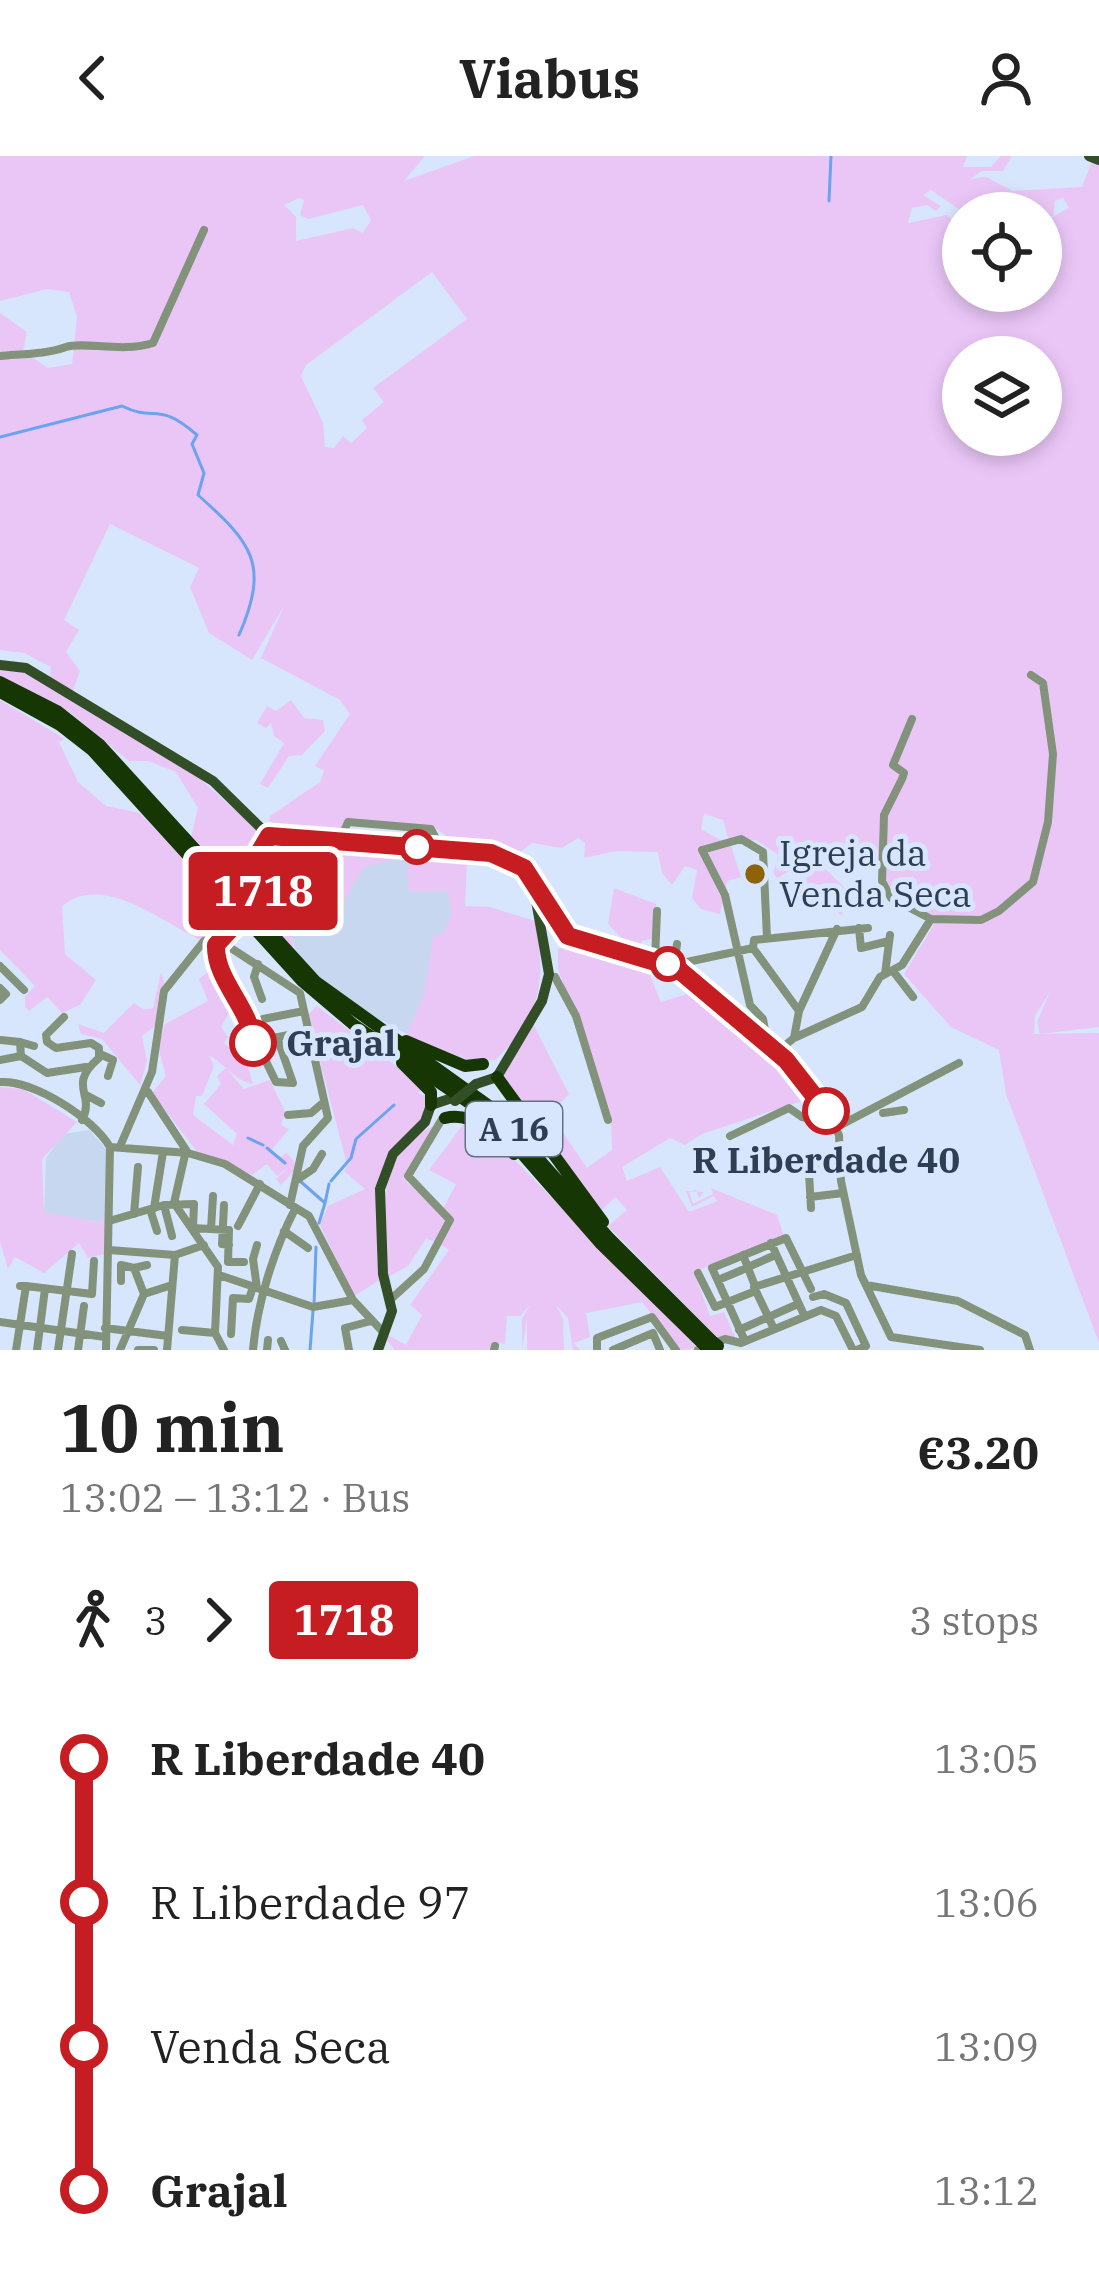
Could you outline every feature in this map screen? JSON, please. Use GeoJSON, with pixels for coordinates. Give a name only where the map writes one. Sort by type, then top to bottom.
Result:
{"type":"FeatureCollection","features":[{"type":"Feature","properties":{"kind":"highway","name":"A 16"},"geometry":{"type":"LineString","coordinates":[[0,682],[57,711],[100,745],[341,1004],[487,1102],[711,1347]]}},
{"type":"Feature","properties":{"kind":"highway","name":"A 16"},"geometry":{"type":"LineString","coordinates":[[0,692],[40,712],[92,750],[292,971],[431,1092],[443,1109],[494,1134],[711,1347]]}},
{"type":"Feature","properties":{"kind":"highway"},"geometry":{"type":"LineString","coordinates":[[40,712],[60,730]]}},
{"type":"Feature","properties":{"kind":"highway"},"geometry":{"type":"LineString","coordinates":[[100,745],[129,765]]}},
{"type":"Feature","properties":{"kind":"highway"},"geometry":{"type":"LineString","coordinates":[[139,808],[167,835]]}},
{"type":"Feature","properties":{"kind":"highway"},"geometry":{"type":"LineString","coordinates":[[185,829],[198,854]]}},
{"type":"Feature","properties":{"kind":"highway","name":"A 16"},"geometry":{"type":"LineString","coordinates":[[341,1004],[485,1075],[658,1287]]}},
{"type":"Feature","properties":{"kind":"highway","name":"A 16"},"geometry":{"type":"LineString","coordinates":[[354,1025],[490,1118],[601,1244]]}},
{"type":"Feature","properties":{"kind":"main road"},"geometry":{"type":"LineString","coordinates":[[1089,156],[1099,160]]}},
{"type":"Feature","properties":{"kind":"main road"},"geometry":{"type":"LineString","coordinates":[[0,665],[26,668],[186,764],[224,791],[269,836],[504,855],[524,868],[551,927],[547,989],[510,1053],[394,1154],[380,1189],[383,1274],[390,1300],[378,1350]]}},
{"type":"Feature","properties":{"kind":"street"},"geometry":{"type":"LineString","coordinates":[[0,356],[60,354],[69,347],[135,351],[153,343],[204,230]]}},
{"type":"Feature","properties":{"kind":"street"},"geometry":{"type":"LineString","coordinates":[[912,719],[893,765],[904,773],[884,815],[882,881],[895,903],[931,920],[989,917],[1035,878],[1054,774],[1043,682],[1031,675]]}},
{"type":"Feature","properties":{"kind":"street"},"geometry":{"type":"LineString","coordinates":[[344,831],[349,822],[431,829],[441,848]]}},
{"type":"Feature","properties":{"kind":"street"},"geometry":{"type":"LineString","coordinates":[[122,1144],[147,1090],[164,991],[204,941],[218,939],[254,903],[264,886],[258,852],[269,836]]}},
{"type":"Feature","properties":{"kind":"street"},"geometry":{"type":"LineString","coordinates":[[766,938],[763,852],[741,839],[702,850],[725,895],[750,1005],[763,1019],[766,1043]]}},
{"type":"Feature","properties":{"kind":"street"},"geometry":{"type":"LineString","coordinates":[[655,960],[657,911]]}},
{"type":"Feature","properties":{"kind":"street"},"geometry":{"type":"LineString","coordinates":[[777,1052],[794,1038],[862,1007],[931,920]]}},
{"type":"Feature","properties":{"kind":"street"},"geometry":{"type":"LineString","coordinates":[[551,927],[578,941],[680,966],[753,948]]}},
{"type":"Feature","properties":{"kind":"street"},"geometry":{"type":"LineString","coordinates":[[799,1011],[753,948],[754,940],[864,928],[861,949],[890,938],[889,972],[913,997]]}},
{"type":"Feature","properties":{"kind":"street"},"geometry":{"type":"LineString","coordinates":[[794,1038],[799,1011],[837,929]]}},
{"type":"Feature","properties":{"kind":"street"},"geometry":{"type":"LineString","coordinates":[[218,939],[299,991],[328,1118],[301,1151],[291,1210],[272,1254],[253,1350]]}},
{"type":"Feature","properties":{"kind":"street"},"geometry":{"type":"LineString","coordinates":[[218,939],[216,966],[278,1084],[294,1081],[277,1037]]}},
{"type":"Feature","properties":{"kind":"street"},"geometry":{"type":"LineString","coordinates":[[677,944],[680,966],[817,1093],[836,1126],[843,1193],[864,1285],[894,1340]]}},
{"type":"Feature","properties":{"kind":"street"},"geometry":{"type":"LineString","coordinates":[[258,964],[254,976],[262,999]]}},
{"type":"Feature","properties":{"kind":"street"},"geometry":{"type":"LineString","coordinates":[[0,966],[22,992]]}},
{"type":"Feature","properties":{"kind":"street"},"geometry":{"type":"LineString","coordinates":[[0,1000],[6,994],[0,988],[8,974]]}},
{"type":"Feature","properties":{"kind":"street"},"geometry":{"type":"LineString","coordinates":[[555,976],[576,1016],[608,1120]]}},
{"type":"Feature","properties":{"kind":"street"},"geometry":{"type":"LineString","coordinates":[[263,1019],[304,1011]]}},
{"type":"Feature","properties":{"kind":"street"},"geometry":{"type":"LineString","coordinates":[[64,1017],[46,1035],[47,1042],[61,1049],[91,1042],[114,1062],[108,1076]]}},
{"type":"Feature","properties":{"kind":"street"},"geometry":{"type":"LineString","coordinates":[[750,1029],[763,1019]]}},
{"type":"Feature","properties":{"kind":"street"},"geometry":{"type":"LineString","coordinates":[[256,1041],[309,1030]]}},
{"type":"Feature","properties":{"kind":"street"},"geometry":{"type":"LineString","coordinates":[[1,1040],[34,1046]]}},
{"type":"Feature","properties":{"kind":"street"},"geometry":{"type":"LineString","coordinates":[[20,1042],[21,1056]]}},
{"type":"Feature","properties":{"kind":"street"},"geometry":{"type":"LineString","coordinates":[[82,1120],[88,1107],[81,1082],[86,1067],[100,1054]]}},
{"type":"Feature","properties":{"kind":"street"},"geometry":{"type":"LineString","coordinates":[[0,1060],[21,1056],[47,1073],[86,1067]]}},
{"type":"Feature","properties":{"kind":"street"},"geometry":{"type":"LineString","coordinates":[[730,1136],[789,1108],[802,1118],[836,1126],[881,1108],[959,1063]]}},
{"type":"Feature","properties":{"kind":"street"},"geometry":{"type":"LineString","coordinates":[[0,1082],[25,1084],[82,1120],[110,1147],[106,1350]]}},
{"type":"Feature","properties":{"kind":"street"},"geometry":{"type":"LineString","coordinates":[[81,1082],[87,1096],[100,1103]]}},
{"type":"Feature","properties":{"kind":"street"},"geometry":{"type":"LineString","coordinates":[[147,1090],[187,1154]]}},
{"type":"Feature","properties":{"kind":"street"},"geometry":{"type":"LineString","coordinates":[[289,1114],[311,1113],[324,1102]]}},
{"type":"Feature","properties":{"kind":"street"},"geometry":{"type":"LineString","coordinates":[[881,1108],[904,1110]]}},
{"type":"Feature","properties":{"kind":"street"},"geometry":{"type":"LineString","coordinates":[[390,1300],[424,1268],[450,1220],[408,1176],[443,1109]]}},
{"type":"Feature","properties":{"kind":"street"},"geometry":{"type":"LineString","coordinates":[[110,1147],[122,1144],[225,1164],[260,1184],[291,1210],[314,1220],[353,1300],[385,1334]]}},
{"type":"Feature","properties":{"kind":"street"},"geometry":{"type":"LineString","coordinates":[[157,1231],[163,1152]]}},
{"type":"Feature","properties":{"kind":"street"},"geometry":{"type":"LineString","coordinates":[[172,1236],[160,1207],[187,1154]]}},
{"type":"Feature","properties":{"kind":"street"},"geometry":{"type":"LineString","coordinates":[[297,1180],[313,1169],[322,1154]]}},
{"type":"Feature","properties":{"kind":"street"},"geometry":{"type":"LineString","coordinates":[[808,1156],[811,1203],[843,1193]]}},
{"type":"Feature","properties":{"kind":"street"},"geometry":{"type":"LineString","coordinates":[[134,1214],[138,1167]]}},
{"type":"Feature","properties":{"kind":"street"},"geometry":{"type":"LineString","coordinates":[[792,1172],[840,1168]]}},
{"type":"Feature","properties":{"kind":"street"},"geometry":{"type":"LineString","coordinates":[[238,1226],[260,1184]]}},
{"type":"Feature","properties":{"kind":"street"},"geometry":{"type":"LineString","coordinates":[[211,1229],[212,1196]]}},
{"type":"Feature","properties":{"kind":"street"},"geometry":{"type":"LineString","coordinates":[[109,1221],[160,1207],[195,1205],[194,1228]]}},
{"type":"Feature","properties":{"kind":"street"},"geometry":{"type":"LineString","coordinates":[[223,1230],[224,1205]]}},
{"type":"Feature","properties":{"kind":"street"},"geometry":{"type":"LineString","coordinates":[[160,1207],[194,1228],[222,1276],[215,1333],[224,1350]]}},
{"type":"Feature","properties":{"kind":"street"},"geometry":{"type":"LineString","coordinates":[[194,1228],[230,1232],[228,1262],[244,1262]]}},
{"type":"Feature","properties":{"kind":"street"},"geometry":{"type":"LineString","coordinates":[[284,1231],[308,1248]]}},
{"type":"Feature","properties":{"kind":"street"},"geometry":{"type":"LineString","coordinates":[[711,1347],[723,1340],[745,1342],[804,1315],[832,1313],[855,1350],[866,1346],[846,1303],[812,1293],[786,1238],[712,1268],[745,1342]]}},
{"type":"Feature","properties":{"kind":"street"},"geometry":{"type":"LineString","coordinates":[[771,1243],[804,1315]]}},
{"type":"Feature","properties":{"kind":"street"},"geometry":{"type":"LineString","coordinates":[[231,1334],[233,1298],[249,1300],[255,1287],[257,1244]]}},
{"type":"Feature","properties":{"kind":"street"},"geometry":{"type":"LineString","coordinates":[[109,1250],[175,1255],[204,1245]]}},
{"type":"Feature","properties":{"kind":"street"},"geometry":{"type":"LineString","coordinates":[[58,1350],[72,1254]]}},
{"type":"Feature","properties":{"kind":"street"},"geometry":{"type":"LineString","coordinates":[[167,1350],[175,1255]]}},
{"type":"Feature","properties":{"kind":"street"},"geometry":{"type":"LineString","coordinates":[[698,1273],[712,1306],[800,1270],[857,1255]]}},
{"type":"Feature","properties":{"kind":"street"},"geometry":{"type":"LineString","coordinates":[[742,1256],[774,1329]]}},
{"type":"Feature","properties":{"kind":"street"},"geometry":{"type":"LineString","coordinates":[[718,1280],[771,1257]]}},
{"type":"Feature","properties":{"kind":"street"},"geometry":{"type":"LineString","coordinates":[[16,1350],[23,1286],[92,1294],[94,1261]]}},
{"type":"Feature","properties":{"kind":"street"},"geometry":{"type":"LineString","coordinates":[[121,1281],[121,1265],[147,1265]]}},
{"type":"Feature","properties":{"kind":"street"},"geometry":{"type":"LineString","coordinates":[[120,1350],[144,1294],[134,1268]]}},
{"type":"Feature","properties":{"kind":"street"},"geometry":{"type":"LineString","coordinates":[[222,1276],[313,1307],[353,1300]]}},
{"type":"Feature","properties":{"kind":"street"},"geometry":{"type":"LineString","coordinates":[[144,1294],[172,1285]]}},
{"type":"Feature","properties":{"kind":"street"},"geometry":{"type":"LineString","coordinates":[[864,1285],[939,1292],[1025,1335],[1030,1350]]}},
{"type":"Feature","properties":{"kind":"street"},"geometry":{"type":"LineString","coordinates":[[37,1350],[45,1289]]}},
{"type":"Feature","properties":{"kind":"street"},"geometry":{"type":"LineString","coordinates":[[738,1328],[783,1305],[779,1297]]}},
{"type":"Feature","properties":{"kind":"street"},"geometry":{"type":"LineString","coordinates":[[768,1314],[799,1304]]}},
{"type":"Feature","properties":{"kind":"street"},"geometry":{"type":"LineString","coordinates":[[79,1350],[84,1306]]}},
{"type":"Feature","properties":{"kind":"street"},"geometry":{"type":"LineString","coordinates":[[738,1328],[754,1318],[751,1312]]}},
{"type":"Feature","properties":{"kind":"street"},"geometry":{"type":"LineString","coordinates":[[596,1347],[652,1317],[660,1349]]}},
{"type":"Feature","properties":{"kind":"street"},"geometry":{"type":"LineString","coordinates":[[349,1350],[345,1328],[371,1321]]}},
{"type":"Feature","properties":{"kind":"street"},"geometry":{"type":"LineString","coordinates":[[0,1322],[81,1334],[168,1336]]}},
{"type":"Feature","properties":{"kind":"street"},"geometry":{"type":"LineString","coordinates":[[182,1330],[215,1333]]}},
{"type":"Feature","properties":{"kind":"street"},"geometry":{"type":"LineString","coordinates":[[613,1350],[657,1331]]}},
{"type":"Feature","properties":{"kind":"street"},"geometry":{"type":"LineString","coordinates":[[657,1331],[676,1350]]}},
{"type":"Feature","properties":{"kind":"street"},"geometry":{"type":"LineString","coordinates":[[950,1344],[952,1331]]}},
{"type":"Feature","properties":{"kind":"street"},"geometry":{"type":"LineString","coordinates":[[894,1340],[980,1350]]}},
{"type":"Feature","properties":{"kind":"street"},"geometry":{"type":"LineString","coordinates":[[883,1350],[894,1340]]}},
{"type":"Feature","properties":{"kind":"street"},"geometry":{"type":"LineString","coordinates":[[138,1350],[154,1350]]}},
{"type":"Feature","properties":{"kind":"shaded area"},"geometry":{"type":"Polygon","coordinates":[[[0,156],[425,156],[404,181],[474,156],[967,156],[963,167],[991,167],[1001,156],[1012,156],[1003,171],[982,171],[970,179],[986,177],[1013,191],[1082,187],[1092,161],[1099,164],[1099,1027],[1041,1034],[1099,1033],[1099,1343],[1006,1094],[999,1050],[951,1027],[904,974],[939,916],[932,919],[890,896],[880,863],[864,865],[817,843],[817,861],[843,886],[857,889],[862,899],[843,900],[842,916],[825,898],[817,908],[810,906],[816,895],[804,892],[801,874],[793,869],[777,878],[773,873],[779,855],[756,840],[729,841],[723,820],[704,814],[701,829],[731,846],[741,877],[727,881],[720,914],[701,909],[692,898],[697,870],[685,866],[672,885],[662,873],[658,852],[616,851],[584,858],[585,843],[578,838],[562,848],[532,843],[516,855],[462,847],[435,828],[347,821],[337,832],[287,830],[269,821],[270,816],[320,782],[324,771],[315,766],[350,714],[340,700],[261,658],[284,606],[252,660],[209,633],[190,587],[199,568],[110,524],[64,620],[79,630],[66,652],[80,671],[72,692],[49,682],[51,667],[24,653],[0,650],[0,313],[27,332],[23,351],[48,368],[72,364],[77,317],[69,292],[47,289],[0,301],[0,156]],[[304,200],[284,205],[296,217],[296,241],[353,228],[363,233],[371,220],[363,205],[308,219],[300,215],[304,200]],[[432,272],[306,365],[301,376],[323,423],[325,447],[334,448],[343,436],[351,443],[367,428],[362,420],[384,402],[373,388],[467,319],[432,272]],[[1050,992],[1035,1016],[1034,1034],[1040,1034],[1037,1022],[1050,992]]]}},
{"type":"Feature","properties":{"kind":"shaded area"},"geometry":{"type":"Polygon","coordinates":[[[0,668],[28,674],[188,768],[264,836],[253,857],[262,889],[249,905],[191,837],[198,808],[176,772],[148,761],[129,761],[70,713],[0,678],[0,668]]]}},
{"type":"Feature","properties":{"kind":"shaded area"},"geometry":{"type":"Polygon","coordinates":[[[0,700],[65,739],[59,742],[78,782],[106,806],[140,813],[237,917],[217,936],[200,940],[113,897],[78,897],[62,906],[65,954],[96,980],[80,1005],[62,1013],[47,997],[29,1011],[25,997],[35,986],[0,950],[0,700]]]}},
{"type":"Feature","properties":{"kind":"shaded area"},"geometry":{"type":"Polygon","coordinates":[[[291,700],[304,718],[323,720],[325,731],[302,755],[289,756],[268,788],[260,784],[284,743],[274,736],[271,723],[266,728],[257,723],[267,706],[276,711],[291,700]]]}},
{"type":"Feature","properties":{"kind":"shaded area"},"geometry":{"type":"Polygon","coordinates":[[[268,841],[356,845],[358,853],[377,847],[406,848],[408,856],[364,867],[344,901],[336,900],[333,910],[291,928],[294,953],[253,910],[266,890],[259,856],[268,841]]]}},
{"type":"Feature","properties":{"kind":"shaded area"},"geometry":{"type":"Polygon","coordinates":[[[394,853],[431,857],[459,882],[455,955],[415,1038],[340,999],[296,953],[290,928],[341,871],[394,853]]]}},
{"type":"Feature","properties":{"kind":"shaded area"},"geometry":{"type":"Polygon","coordinates":[[[430,854],[467,862],[465,906],[490,907],[535,921],[540,961],[537,996],[522,1029],[495,1060],[468,1060],[406,1036],[424,995],[433,936],[443,933],[451,915],[448,891],[409,892],[407,867],[430,854]]]}},
{"type":"Feature","properties":{"kind":"shaded area"},"geometry":{"type":"Polygon","coordinates":[[[614,888],[656,904],[655,938],[642,941],[636,953],[608,924],[614,888]]]}},
{"type":"Feature","properties":{"kind":"shaded area"},"geometry":{"type":"Polygon","coordinates":[[[573,944],[644,961],[661,1002],[696,991],[809,1086],[811,1096],[799,1102],[702,1134],[685,1145],[670,1138],[622,1167],[627,1181],[660,1167],[689,1212],[717,1201],[714,1196],[692,1207],[686,1191],[691,1191],[693,1204],[713,1194],[711,1188],[777,1215],[784,1236],[694,1272],[710,1316],[724,1312],[735,1337],[718,1339],[608,1226],[627,1210],[615,1197],[601,1211],[503,1087],[503,1071],[532,1022],[569,1094],[550,1114],[587,1168],[612,1150],[611,1115],[558,969],[558,949],[573,944]]]}},
{"type":"Feature","properties":{"kind":"shaded area"},"geometry":{"type":"Polygon","coordinates":[[[212,969],[234,1004],[221,1027],[228,1037],[224,1043],[247,1063],[253,1084],[227,1069],[244,1089],[270,1080],[285,1112],[281,1125],[289,1129],[271,1151],[280,1157],[287,1153],[298,1167],[281,1185],[276,1179],[288,1168],[277,1176],[267,1164],[252,1175],[198,1153],[152,1093],[166,1076],[158,1047],[165,1024],[208,1001],[199,979],[212,969]],[[209,1055],[214,1066],[202,1096],[196,1096],[193,1115],[233,1145],[237,1134],[204,1104],[221,1084],[217,1076],[226,1068],[209,1055]]]}},
{"type":"Feature","properties":{"kind":"shaded area"},"geometry":{"type":"Polygon","coordinates":[[[161,972],[165,985],[157,1025],[142,1036],[147,1061],[140,1085],[102,1039],[81,1034],[78,1024],[104,1033],[134,1003],[144,1010],[153,1008],[161,972]]]}},
{"type":"Feature","properties":{"kind":"shaded area"},"geometry":{"type":"Polygon","coordinates":[[[317,1006],[424,1087],[418,1093],[426,1096],[427,1113],[386,1157],[380,1280],[354,1296],[320,1225],[328,1206],[365,1189],[344,1171],[351,1161],[346,1161],[308,1015],[317,1006]]]}},
{"type":"Feature","properties":{"kind":"shaded area"},"geometry":{"type":"Polygon","coordinates":[[[0,1087],[23,1089],[77,1122],[42,1159],[44,1212],[98,1222],[106,1216],[105,1254],[88,1258],[79,1243],[44,1273],[15,1257],[8,1269],[0,1242],[0,1087]]]}},
{"type":"Feature","properties":{"kind":"shaded area"},"geometry":{"type":"Polygon","coordinates":[[[465,1122],[504,1149],[699,1348],[680,1350],[642,1302],[586,1313],[590,1337],[574,1343],[580,1350],[573,1350],[568,1318],[556,1305],[563,1319],[564,1350],[527,1350],[527,1318],[522,1350],[522,1319],[530,1305],[520,1316],[507,1316],[505,1344],[494,1342],[492,1350],[395,1350],[388,1335],[406,1345],[422,1315],[410,1305],[449,1250],[441,1245],[452,1216],[443,1209],[456,1184],[429,1170],[465,1122]]]}},
{"type":"Feature","properties":{"kind":"shaded area"},"geometry":{"type":"Polygon","coordinates":[[[437,1124],[403,1178],[446,1220],[437,1242],[426,1239],[408,1266],[386,1278],[384,1211],[392,1170],[416,1136],[437,1124]]]}},
{"type":"Feature","properties":{"kind":"shaded area"},"geometry":{"type":"Polygon","coordinates":[[[89,1130],[107,1150],[106,1216],[98,1222],[44,1213],[46,1158],[63,1134],[89,1130]]]}},
{"type":"Feature","properties":{"kind":"waterway"},"geometry":{"type":"LineString","coordinates":[[829,201],[831,156]]}},
{"type":"Feature","properties":{"kind":"waterway"},"geometry":{"type":"LineString","coordinates":[[0,437],[122,406],[184,424],[197,435],[192,444],[204,473],[198,495],[232,527],[250,556],[253,590],[239,635]]}},
{"type":"Feature","properties":{"kind":"waterway"},"geometry":{"type":"LineString","coordinates":[[331,1181],[351,1158],[356,1139],[394,1105]]}},
{"type":"Feature","properties":{"kind":"waterway"},"geometry":{"type":"LineString","coordinates":[[248,1138],[263,1145]]}},
{"type":"Feature","properties":{"kind":"waterway"},"geometry":{"type":"LineString","coordinates":[[267,1148],[285,1163]]}},
{"type":"Feature","properties":{"kind":"waterway"},"geometry":{"type":"LineString","coordinates":[[300,1181],[325,1203],[319,1223]]}},
{"type":"Feature","properties":{"kind":"waterway"},"geometry":{"type":"LineString","coordinates":[[325,1203],[329,1184]]}},
{"type":"Feature","properties":{"kind":"waterway"},"geometry":{"type":"LineString","coordinates":[[314,1305],[316,1247]]}},
{"type":"Feature","properties":{"kind":"waterway"},"geometry":{"type":"LineString","coordinates":[[310,1350],[313,1311]]}},
{"type":"Feature","properties":{"kind":"bus line","name":"1718"},"geometry":{"type":"LineString","coordinates":[[253,1043],[232,989],[216,966],[216,945],[261,896],[264,883],[257,856],[269,836],[491,853],[524,868],[540,900],[568,936],[678,969],[803,1076],[826,1111]]}},
{"type":"Feature","properties":{"kind":"place","name":"Igreja da Venda Seca"},"geometry":{"type":"Point","coordinates":[755,874]}},
{"type":"Feature","properties":{"kind":"place","name":"Grajal"},"geometry":{"type":"Point","coordinates":[253,1043]}},
{"type":"Feature","properties":{"kind":"place","name":"R Liberdade 40"},"geometry":{"type":"Point","coordinates":[826,1111]}}]}
